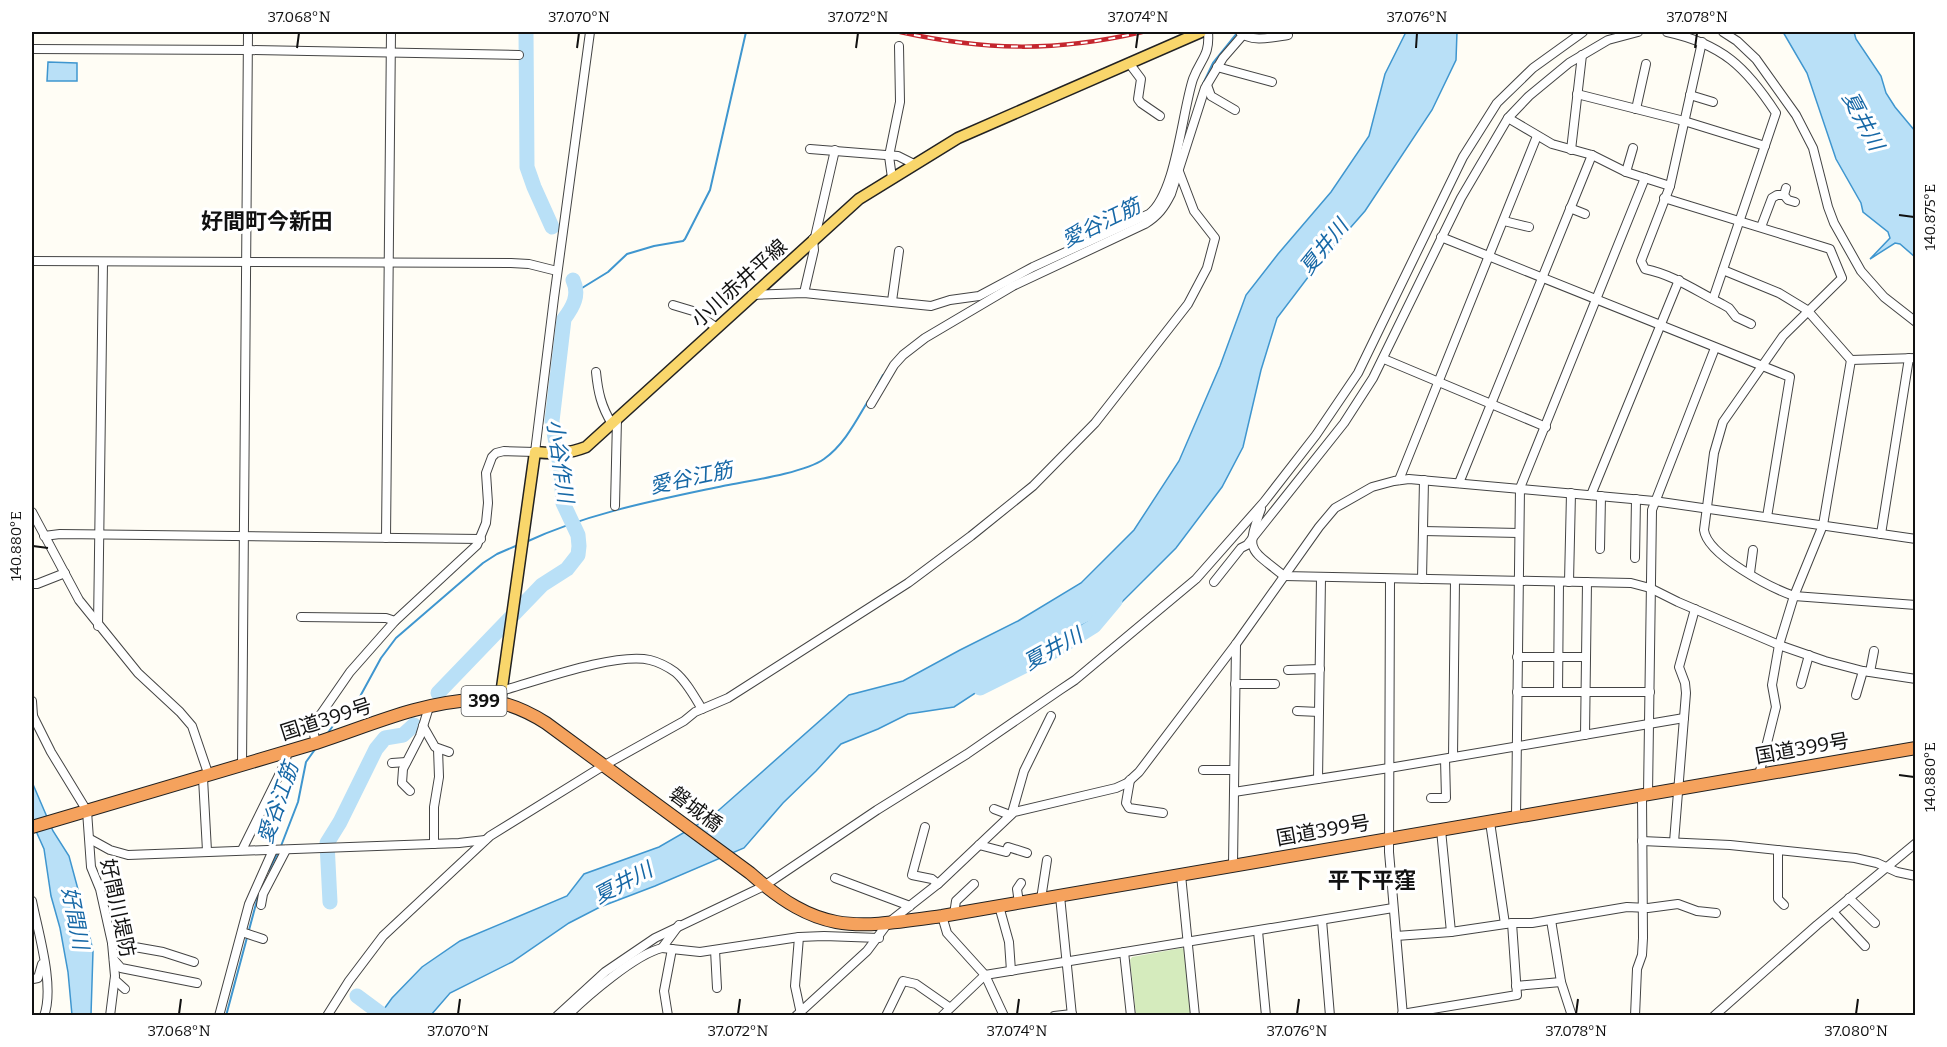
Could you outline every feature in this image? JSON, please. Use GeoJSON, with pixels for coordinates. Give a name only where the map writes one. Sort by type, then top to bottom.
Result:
{"type":"FeatureCollection","features":[{"type":"Feature","properties":{"kind":"highway","name":"国道399号"},"geometry":{"type":"LineString","coordinates":[[32,827],[206,777],[429,707],[501,697],[531,713],[603,766],[619,775]]}},
{"type":"Feature","properties":{"kind":"highway","name":"国道399号"},"geometry":{"type":"LineString","coordinates":[[750,873],[764,886],[806,914],[827,922],[852,926],[888,923],[1019,903],[1916,748]]}},
{"type":"Feature","properties":{"kind":"highway","name":"磐城橋"},"geometry":{"type":"LineString","coordinates":[[619,775],[750,873]]}},
{"type":"Feature","properties":{"kind":"main road","name":"小川赤井平線"},"geometry":{"type":"LineString","coordinates":[[535,452],[570,453],[586,447],[859,199],[914,164],[958,138],[1201,32]]}},
{"type":"Feature","properties":{"kind":"main road"},"geometry":{"type":"LineString","coordinates":[[501,697],[535,452]]}},
{"type":"Feature","properties":{"kind":"street"},"geometry":{"type":"LineString","coordinates":[[242,766],[248,32]]}},
{"type":"Feature","properties":{"kind":"street"},"geometry":{"type":"LineString","coordinates":[[386,538],[391,32]]}},
{"type":"Feature","properties":{"kind":"street"},"geometry":{"type":"LineString","coordinates":[[316,743],[314,724],[350,672],[395,621],[473,550],[481,539],[488,512],[486,473],[492,457],[504,451],[535,452],[590,32]]}},
{"type":"Feature","properties":{"kind":"street"},"geometry":{"type":"LineString","coordinates":[[752,295],[804,293],[931,306],[950,300],[979,296],[1042,262],[1152,212],[1159,204],[1172,167],[1192,82],[1207,54],[1208,32]]}},
{"type":"Feature","properties":{"kind":"street"},"geometry":{"type":"LineString","coordinates":[[556,1016],[605,972],[655,938],[680,924],[764,886],[877,810],[967,754],[1075,680],[1196,579],[1261,505],[1316,435],[1358,373],[1463,157],[1497,103],[1533,68],[1583,32]]}},
{"type":"Feature","properties":{"kind":"street"},"geometry":{"type":"LineString","coordinates":[[1214,582],[1241,548],[1247,545],[1344,423],[1384,359],[1461,198],[1508,118],[1556,72],[1608,40],[1638,32]]}},
{"type":"Feature","properties":{"kind":"street"},"geometry":{"type":"LineString","coordinates":[[1667,32],[1702,42],[1737,62],[1776,113],[1713,299]]}},
{"type":"Feature","properties":{"kind":"street"},"geometry":{"type":"LineString","coordinates":[[1723,32],[1737,41],[1756,59],[1796,115],[1813,148],[1834,223],[1861,271],[1884,297],[1916,322]]}},
{"type":"Feature","properties":{"kind":"street"},"geometry":{"type":"LineString","coordinates":[[871,404],[894,365],[925,338],[1013,286],[1145,224],[1157,216],[1166,206],[1207,84],[1241,33],[1254,37],[1288,35]]}},
{"type":"Feature","properties":{"kind":"street"},"geometry":{"type":"LineString","coordinates":[[1702,42],[1670,186],[1641,261],[1646,269],[1664,272],[1729,308],[1736,317],[1751,324]]}},
{"type":"Feature","properties":{"kind":"street"},"geometry":{"type":"LineString","coordinates":[[892,178],[889,156],[900,102],[899,46]]}},
{"type":"Feature","properties":{"kind":"street"},"geometry":{"type":"LineString","coordinates":[[32,50],[248,50],[519,55]]}},
{"type":"Feature","properties":{"kind":"street"},"geometry":{"type":"LineString","coordinates":[[1571,150],[1582,55]]}},
{"type":"Feature","properties":{"kind":"street"},"geometry":{"type":"LineString","coordinates":[[1129,63],[1141,79],[1138,99],[1140,103],[1160,116]]}},
{"type":"Feature","properties":{"kind":"street"},"geometry":{"type":"LineString","coordinates":[[1636,109],[1646,64]]}},
{"type":"Feature","properties":{"kind":"street"},"geometry":{"type":"LineString","coordinates":[[1217,67],[1272,82]]}},
{"type":"Feature","properties":{"kind":"street"},"geometry":{"type":"LineString","coordinates":[[1207,84],[1211,96],[1234,110]]}},
{"type":"Feature","properties":{"kind":"street"},"geometry":{"type":"LineString","coordinates":[[1577,94],[1684,121],[1765,146]]}},
{"type":"Feature","properties":{"kind":"street"},"geometry":{"type":"LineString","coordinates":[[1690,95],[1713,102]]}},
{"type":"Feature","properties":{"kind":"street"},"geometry":{"type":"LineString","coordinates":[[1508,118],[1537,136],[1571,150],[1592,155],[1626,172],[1670,186]]}},
{"type":"Feature","properties":{"kind":"street"},"geometry":{"type":"LineString","coordinates":[[1399,480],[1537,136]]}},
{"type":"Feature","properties":{"kind":"street"},"geometry":{"type":"LineString","coordinates":[[1626,172],[1633,148]]}},
{"type":"Feature","properties":{"kind":"street"},"geometry":{"type":"LineString","coordinates":[[810,149],[898,156],[914,164]]}},
{"type":"Feature","properties":{"kind":"street"},"geometry":{"type":"LineString","coordinates":[[804,293],[814,250],[814,238],[835,150]]}},
{"type":"Feature","properties":{"kind":"street"},"geometry":{"type":"LineString","coordinates":[[1459,483],[1592,155]]}},
{"type":"Feature","properties":{"kind":"street"},"geometry":{"type":"LineString","coordinates":[[327,1016],[349,981],[383,936],[485,840],[603,766],[684,721],[694,712],[728,698],[917,577],[1033,486],[1095,423],[1188,304],[1207,268],[1215,238],[1194,211],[1178,169]]}},
{"type":"Feature","properties":{"kind":"street"},"geometry":{"type":"LineString","coordinates":[[1516,817],[1520,488],[1645,178]]}},
{"type":"Feature","properties":{"kind":"street"},"geometry":{"type":"LineString","coordinates":[[1761,227],[1772,198],[1785,192],[1788,200],[1795,202]]}},
{"type":"Feature","properties":{"kind":"street"},"geometry":{"type":"LineString","coordinates":[[1664,198],[1830,249],[1842,278],[1783,336],[1723,422],[1714,453],[1706,507],[1704,530],[1706,538],[1716,552],[1779,591],[1794,596],[1916,605]]}},
{"type":"Feature","properties":{"kind":"street"},"geometry":{"type":"LineString","coordinates":[[1570,208],[1585,214]]}},
{"type":"Feature","properties":{"kind":"street"},"geometry":{"type":"LineString","coordinates":[[1504,221],[1530,227]]}},
{"type":"Feature","properties":{"kind":"street"},"geometry":{"type":"LineString","coordinates":[[1441,237],[1791,377],[1767,517]]}},
{"type":"Feature","properties":{"kind":"street"},"geometry":{"type":"LineString","coordinates":[[892,301],[899,251]]}},
{"type":"Feature","properties":{"kind":"street"},"geometry":{"type":"LineString","coordinates":[[32,261],[246,263],[388,261],[529,264],[557,271]]}},
{"type":"Feature","properties":{"kind":"street"},"geometry":{"type":"LineString","coordinates":[[98,626],[102,262]]}},
{"type":"Feature","properties":{"kind":"street"},"geometry":{"type":"LineString","coordinates":[[1723,270],[1779,293],[1807,310],[1851,360]]}},
{"type":"Feature","properties":{"kind":"street"},"geometry":{"type":"LineString","coordinates":[[1591,495],[1679,280]]}},
{"type":"Feature","properties":{"kind":"street"},"geometry":{"type":"LineString","coordinates":[[673,305],[693,311],[717,328]]}},
{"type":"Feature","properties":{"kind":"street"},"geometry":{"type":"LineString","coordinates":[[1635,1016],[1637,969],[1642,956],[1643,938],[1642,841],[1650,724],[1652,510],[1716,348]]}},
{"type":"Feature","properties":{"kind":"street"},"geometry":{"type":"LineString","coordinates":[[1851,360],[1912,358],[1881,534]]}},
{"type":"Feature","properties":{"kind":"street"},"geometry":{"type":"LineString","coordinates":[[1384,359],[1546,427]]}},
{"type":"Feature","properties":{"kind":"street"},"geometry":{"type":"LineString","coordinates":[[1759,775],[1776,707],[1772,685],[1779,645],[1794,596],[1823,525],[1851,360]]}},
{"type":"Feature","properties":{"kind":"street"},"geometry":{"type":"LineString","coordinates":[[596,372],[603,409],[614,422],[615,506]]}},
{"type":"Feature","properties":{"kind":"street"},"geometry":{"type":"LineString","coordinates":[[799,1014],[867,951],[879,938],[888,923],[938,884],[1011,814],[1017,810],[1116,788],[1139,772],[1236,644],[1319,527],[1335,508],[1372,487],[1399,480],[1425,480],[1636,499],[1706,507],[1916,539]]}},
{"type":"Feature","properties":{"kind":"street"},"geometry":{"type":"LineString","coordinates":[[1422,579],[1425,480]]}},
{"type":"Feature","properties":{"kind":"street"},"geometry":{"type":"LineString","coordinates":[[1569,582],[1571,493]]}},
{"type":"Feature","properties":{"kind":"street"},"geometry":{"type":"LineString","coordinates":[[1600,549],[1601,496]]}},
{"type":"Feature","properties":{"kind":"street"},"geometry":{"type":"LineString","coordinates":[[1635,558],[1636,499]]}},
{"type":"Feature","properties":{"kind":"street"},"geometry":{"type":"LineString","coordinates":[[1261,505],[1250,540],[1254,552],[1284,576],[1390,580],[1631,583],[1650,588],[1779,645],[1867,671],[1916,679]]}},
{"type":"Feature","properties":{"kind":"street"},"geometry":{"type":"LineString","coordinates":[[32,512],[79,600],[98,626],[138,673],[192,726],[206,777],[207,851]]}},
{"type":"Feature","properties":{"kind":"street"},"geometry":{"type":"LineString","coordinates":[[1423,531],[1519,533]]}},
{"type":"Feature","properties":{"kind":"street"},"geometry":{"type":"LineString","coordinates":[[44,536],[481,539]]}},
{"type":"Feature","properties":{"kind":"street"},"geometry":{"type":"LineString","coordinates":[[1750,573],[1753,550]]}},
{"type":"Feature","properties":{"kind":"street"},"geometry":{"type":"LineString","coordinates":[[32,584],[66,573]]}},
{"type":"Feature","properties":{"kind":"street"},"geometry":{"type":"LineString","coordinates":[[1318,779],[1321,578]]}},
{"type":"Feature","properties":{"kind":"street"},"geometry":{"type":"LineString","coordinates":[[1390,580],[1388,838],[1403,1015],[1454,1011],[1517,995],[1509,923],[1490,822]]}},
{"type":"Feature","properties":{"kind":"street"},"geometry":{"type":"LineString","coordinates":[[1431,798],[1446,798],[1455,580]]}},
{"type":"Feature","properties":{"kind":"street"},"geometry":{"type":"LineString","coordinates":[[1558,692],[1559,582]]}},
{"type":"Feature","properties":{"kind":"street"},"geometry":{"type":"LineString","coordinates":[[1585,735],[1587,582]]}},
{"type":"Feature","properties":{"kind":"street"},"geometry":{"type":"LineString","coordinates":[[1674,842],[1685,683],[1679,667],[1695,609]]}},
{"type":"Feature","properties":{"kind":"street"},"geometry":{"type":"LineString","coordinates":[[301,617],[386,618],[395,621]]}},
{"type":"Feature","properties":{"kind":"street"},"geometry":{"type":"LineString","coordinates":[[1233,865],[1236,644]]}},
{"type":"Feature","properties":{"kind":"street"},"geometry":{"type":"LineString","coordinates":[[1856,695],[1874,651]]}},
{"type":"Feature","properties":{"kind":"street"},"geometry":{"type":"LineString","coordinates":[[1801,684],[1809,655]]}},
{"type":"Feature","properties":{"kind":"street"},"geometry":{"type":"LineString","coordinates":[[1517,657],[1586,657]]}},
{"type":"Feature","properties":{"kind":"street"},"geometry":{"type":"LineString","coordinates":[[501,697],[609,662],[630,658],[651,660],[675,672],[687,685],[702,709]]}},
{"type":"Feature","properties":{"kind":"street"},"geometry":{"type":"LineString","coordinates":[[1288,670],[1320,669]]}},
{"type":"Feature","properties":{"kind":"street"},"geometry":{"type":"LineString","coordinates":[[1235,684],[1275,684]]}},
{"type":"Feature","properties":{"kind":"street"},"geometry":{"type":"LineString","coordinates":[[1517,692],[1586,690],[1650,692]]}},
{"type":"Feature","properties":{"kind":"street"},"geometry":{"type":"LineString","coordinates":[[32,700],[32,715]]}},
{"type":"Feature","properties":{"kind":"street"},"geometry":{"type":"LineString","coordinates":[[410,791],[401,779],[429,707]]}},
{"type":"Feature","properties":{"kind":"street"},"geometry":{"type":"LineString","coordinates":[[1297,711],[1319,712]]}},
{"type":"Feature","properties":{"kind":"street","name":"好間川堤防"},"geometry":{"type":"LineString","coordinates":[[32,715],[51,752],[87,811],[91,867],[100,889],[114,960],[115,980],[110,1016]]}},
{"type":"Feature","properties":{"kind":"street"},"geometry":{"type":"LineString","coordinates":[[1011,814],[1024,771],[1051,716]]}},
{"type":"Feature","properties":{"kind":"street"},"geometry":{"type":"LineString","coordinates":[[1234,792],[1684,718]]}},
{"type":"Feature","properties":{"kind":"street"},"geometry":{"type":"LineString","coordinates":[[423,726],[438,749],[439,777],[434,807],[434,844]]}},
{"type":"Feature","properties":{"kind":"street"},"geometry":{"type":"LineString","coordinates":[[438,749],[449,752]]}},
{"type":"Feature","properties":{"kind":"street"},"geometry":{"type":"LineString","coordinates":[[242,850],[286,761],[286,752]]}},
{"type":"Feature","properties":{"kind":"street"},"geometry":{"type":"LineString","coordinates":[[393,763],[406,762]]}},
{"type":"Feature","properties":{"kind":"street"},"geometry":{"type":"LineString","coordinates":[[1203,770],[1234,770]]}},
{"type":"Feature","properties":{"kind":"street"},"geometry":{"type":"LineString","coordinates":[[1130,780],[1125,803],[1129,808],[1163,813]]}},
{"type":"Feature","properties":{"kind":"street"},"geometry":{"type":"LineString","coordinates":[[994,809],[1011,814]]}},
{"type":"Feature","properties":{"kind":"street"},"geometry":{"type":"LineString","coordinates":[[925,827],[912,875],[932,879],[938,884]]}},
{"type":"Feature","properties":{"kind":"street"},"geometry":{"type":"LineString","coordinates":[[1441,830],[1451,932]]}},
{"type":"Feature","properties":{"kind":"street"},"geometry":{"type":"LineString","coordinates":[[90,839],[110,850],[128,855],[434,844],[485,840]]}},
{"type":"Feature","properties":{"kind":"street"},"geometry":{"type":"LineString","coordinates":[[1642,841],[1778,850],[1855,858],[1916,876]]}},
{"type":"Feature","properties":{"kind":"street"},"geometry":{"type":"LineString","coordinates":[[1714,1016],[1849,898],[1916,843]]}},
{"type":"Feature","properties":{"kind":"street"},"geometry":{"type":"LineString","coordinates":[[979,845],[1006,852],[1008,848],[1027,852]]}},
{"type":"Feature","properties":{"kind":"street"},"geometry":{"type":"LineString","coordinates":[[219,1016],[246,934],[255,889],[274,850]]}},
{"type":"Feature","properties":{"kind":"street"},"geometry":{"type":"LineString","coordinates":[[261,905],[263,894],[286,850]]}},
{"type":"Feature","properties":{"kind":"street"},"geometry":{"type":"LineString","coordinates":[[1778,850],[1778,899],[1784,905]]}},
{"type":"Feature","properties":{"kind":"street"},"geometry":{"type":"LineString","coordinates":[[1041,899],[1047,860]]}},
{"type":"Feature","properties":{"kind":"street"},"geometry":{"type":"LineString","coordinates":[[1182,875],[1195,1016]]}},
{"type":"Feature","properties":{"kind":"street"},"geometry":{"type":"LineString","coordinates":[[835,878],[910,906]]}},
{"type":"Feature","properties":{"kind":"street"},"geometry":{"type":"LineString","coordinates":[[1019,903],[1017,889],[1020,883]]}},
{"type":"Feature","properties":{"kind":"street"},"geometry":{"type":"LineString","coordinates":[[974,884],[956,901],[948,915],[947,933],[985,975],[1004,1016]]}},
{"type":"Feature","properties":{"kind":"street"},"geometry":{"type":"LineString","coordinates":[[1054,1016],[1072,1015],[1060,896]]}},
{"type":"Feature","properties":{"kind":"street"},"geometry":{"type":"LineString","coordinates":[[1849,898],[1875,923]]}},
{"type":"Feature","properties":{"kind":"street"},"geometry":{"type":"LineString","coordinates":[[32,902],[48,995],[44,1016]]}},
{"type":"Feature","properties":{"kind":"street"},"geometry":{"type":"LineString","coordinates":[[1396,936],[1451,932],[1509,923],[1532,924],[1613,908],[1678,904],[1697,911],[1716,913]]}},
{"type":"Feature","properties":{"kind":"street"},"geometry":{"type":"LineString","coordinates":[[999,906],[1009,942],[1011,971]]}},
{"type":"Feature","properties":{"kind":"street"},"geometry":{"type":"LineString","coordinates":[[942,1016],[985,975],[1393,908]]}},
{"type":"Feature","properties":{"kind":"street"},"geometry":{"type":"LineString","coordinates":[[1833,912],[1864,946]]}},
{"type":"Feature","properties":{"kind":"street"},"geometry":{"type":"LineString","coordinates":[[1322,920],[1330,1016]]}},
{"type":"Feature","properties":{"kind":"street"},"geometry":{"type":"LineString","coordinates":[[1551,920],[1562,982],[1572,1016]]}},
{"type":"Feature","properties":{"kind":"street"},"geometry":{"type":"LineString","coordinates":[[662,948],[680,924]]}},
{"type":"Feature","properties":{"kind":"street"},"geometry":{"type":"LineString","coordinates":[[1258,931],[1266,1016]]}},
{"type":"Feature","properties":{"kind":"street"},"geometry":{"type":"LineString","coordinates":[[246,934],[263,939]]}},
{"type":"Feature","properties":{"kind":"street"},"geometry":{"type":"LineString","coordinates":[[567,1016],[581,1002],[639,958],[650,951],[662,948],[700,952],[799,937],[879,938]]}},
{"type":"Feature","properties":{"kind":"street"},"geometry":{"type":"LineString","coordinates":[[799,937],[795,986],[799,1014]]}},
{"type":"Feature","properties":{"kind":"street"},"geometry":{"type":"LineString","coordinates":[[112,943],[163,952],[194,962]]}},
{"type":"Feature","properties":{"kind":"street"},"geometry":{"type":"LineString","coordinates":[[668,1016],[664,991],[672,949]]}},
{"type":"Feature","properties":{"kind":"street"},"geometry":{"type":"LineString","coordinates":[[715,950],[717,988]]}},
{"type":"Feature","properties":{"kind":"street"},"geometry":{"type":"LineString","coordinates":[[1124,952],[1131,1016]]}},
{"type":"Feature","properties":{"kind":"street"},"geometry":{"type":"LineString","coordinates":[[33,980],[38,978],[43,960]]}},
{"type":"Feature","properties":{"kind":"street"},"geometry":{"type":"LineString","coordinates":[[114,960],[121,968],[197,983]]}},
{"type":"Feature","properties":{"kind":"street"},"geometry":{"type":"LineString","coordinates":[[115,980],[124,989]]}},
{"type":"Feature","properties":{"kind":"street"},"geometry":{"type":"LineString","coordinates":[[886,1016],[903,981],[916,984],[949,1007]]}},
{"type":"Feature","properties":{"kind":"street"},"geometry":{"type":"LineString","coordinates":[[1516,986],[1562,982]]}},
{"type":"Feature","properties":{"kind":"street"},"geometry":{"type":"LineString","coordinates":[[113,994],[116,1002],[116,1016]]}},
{"type":"Feature","properties":{"kind":"green space"},"geometry":{"type":"Polygon","coordinates":[[[1182,948],[1185,950],[1192,1015],[1136,1015],[1130,960],[1132,957],[1182,948]]]}},
{"type":"Feature","properties":{"kind":"water"},"geometry":{"type":"Polygon","coordinates":[[[1406,32],[1457,32],[1456,60],[1432,110],[1365,211],[1315,268],[1277,318],[1261,370],[1243,447],[1222,487],[1176,548],[1116,608],[1067,633],[954,707],[908,714],[841,744],[783,803],[744,848],[600,907],[569,923],[512,962],[450,993],[431,1015],[379,1016],[392,998],[422,967],[460,941],[567,896],[584,874],[659,847],[711,817],[849,695],[903,681],[1018,621],[1081,583],[1134,530],[1179,461],[1220,366],[1246,295],[1331,192],[1369,136],[1385,74],[1406,32]]]}},
{"type":"Feature","properties":{"kind":"water"},"geometry":{"type":"Polygon","coordinates":[[[1783,32],[1854,32],[1856,39],[1881,76],[1886,93],[1915,131],[1915,257],[1900,244],[1895,243],[1870,259],[1890,238],[1888,232],[1863,212],[1861,203],[1836,159],[1807,73],[1783,32]]]}},
{"type":"Feature","properties":{"kind":"water"},"geometry":{"type":"Polygon","coordinates":[[[48,62],[77,63],[77,81],[47,81],[48,62]]]}},
{"type":"Feature","properties":{"kind":"water","name":"好間川"},"geometry":{"type":"Polygon","coordinates":[[[32,782],[53,831],[69,856],[86,919],[93,951],[91,1015],[72,1015],[68,972],[51,896],[44,849],[32,822],[32,782]]]}},
{"type":"Feature","properties":{"kind":"waterway","name":"小谷作川"},"geometry":{"type":"LineString","coordinates":[[526,32],[527,167],[552,227]]}},
{"type":"Feature","properties":{"kind":"waterway"},"geometry":{"type":"LineString","coordinates":[[577,287],[582,288],[608,272],[627,254],[685,239],[710,190],[746,32]]}},
{"type":"Feature","properties":{"kind":"waterway","name":"愛谷江筋"},"geometry":{"type":"LineString","coordinates":[[1203,84],[1213,63],[1238,32]]}},
{"type":"Feature","properties":{"kind":"waterway","name":"小谷作川"},"geometry":{"type":"LineString","coordinates":[[438,693],[542,585],[567,569],[578,555],[578,535],[563,503],[561,471],[552,421],[564,319],[576,296],[573,280]]}},
{"type":"Feature","properties":{"kind":"waterway","name":"愛谷江筋"},"geometry":{"type":"LineString","coordinates":[[876,388],[883,375]]}},
{"type":"Feature","properties":{"kind":"waterway","name":"愛谷江筋"},"geometry":{"type":"LineString","coordinates":[[526,542],[574,523],[623,508],[776,476],[815,464],[838,447],[868,401]]}},
{"type":"Feature","properties":{"kind":"waterway","name":"愛谷江筋"},"geometry":{"type":"LineString","coordinates":[[327,734],[338,719],[357,702],[381,658],[396,638],[483,563],[518,545]]}},
{"type":"Feature","properties":{"kind":"waterway","name":"夏井川"},"geometry":{"type":"LineString","coordinates":[[980,688],[1054,651],[1094,626],[1115,601]]}},
{"type":"Feature","properties":{"kind":"waterway","name":"小谷作川"},"geometry":{"type":"LineString","coordinates":[[330,902],[327,843],[340,822],[376,749],[385,738],[403,735],[414,725]]}},
{"type":"Feature","properties":{"kind":"waterway","name":"愛谷江筋"},"geometry":{"type":"LineString","coordinates":[[281,846],[298,802],[306,762],[316,748]]}},
{"type":"Feature","properties":{"kind":"waterway","name":"愛谷江筋"},"geometry":{"type":"LineString","coordinates":[[269,870],[279,851]]}},
{"type":"Feature","properties":{"kind":"waterway","name":"愛谷江筋"},"geometry":{"type":"LineString","coordinates":[[226,1016],[260,889]]}},
{"type":"Feature","properties":{"kind":"waterway","name":"小谷作川"},"geometry":{"type":"LineString","coordinates":[[357,996],[384,1016]]}},
{"type":"Feature","properties":{"kind":"railway"},"geometry":{"type":"LineString","coordinates":[[900,32],[962,43],[1021,47],[1080,43],[1142,32]]}},
{"type":"Feature","properties":{"kind":"district","name":"好間町今新田"},"geometry":{"type":"Point","coordinates":[267,221]}},
{"type":"Feature","properties":{"kind":"district","name":"平下平窪"},"geometry":{"type":"Point","coordinates":[1372,880]}}]}
